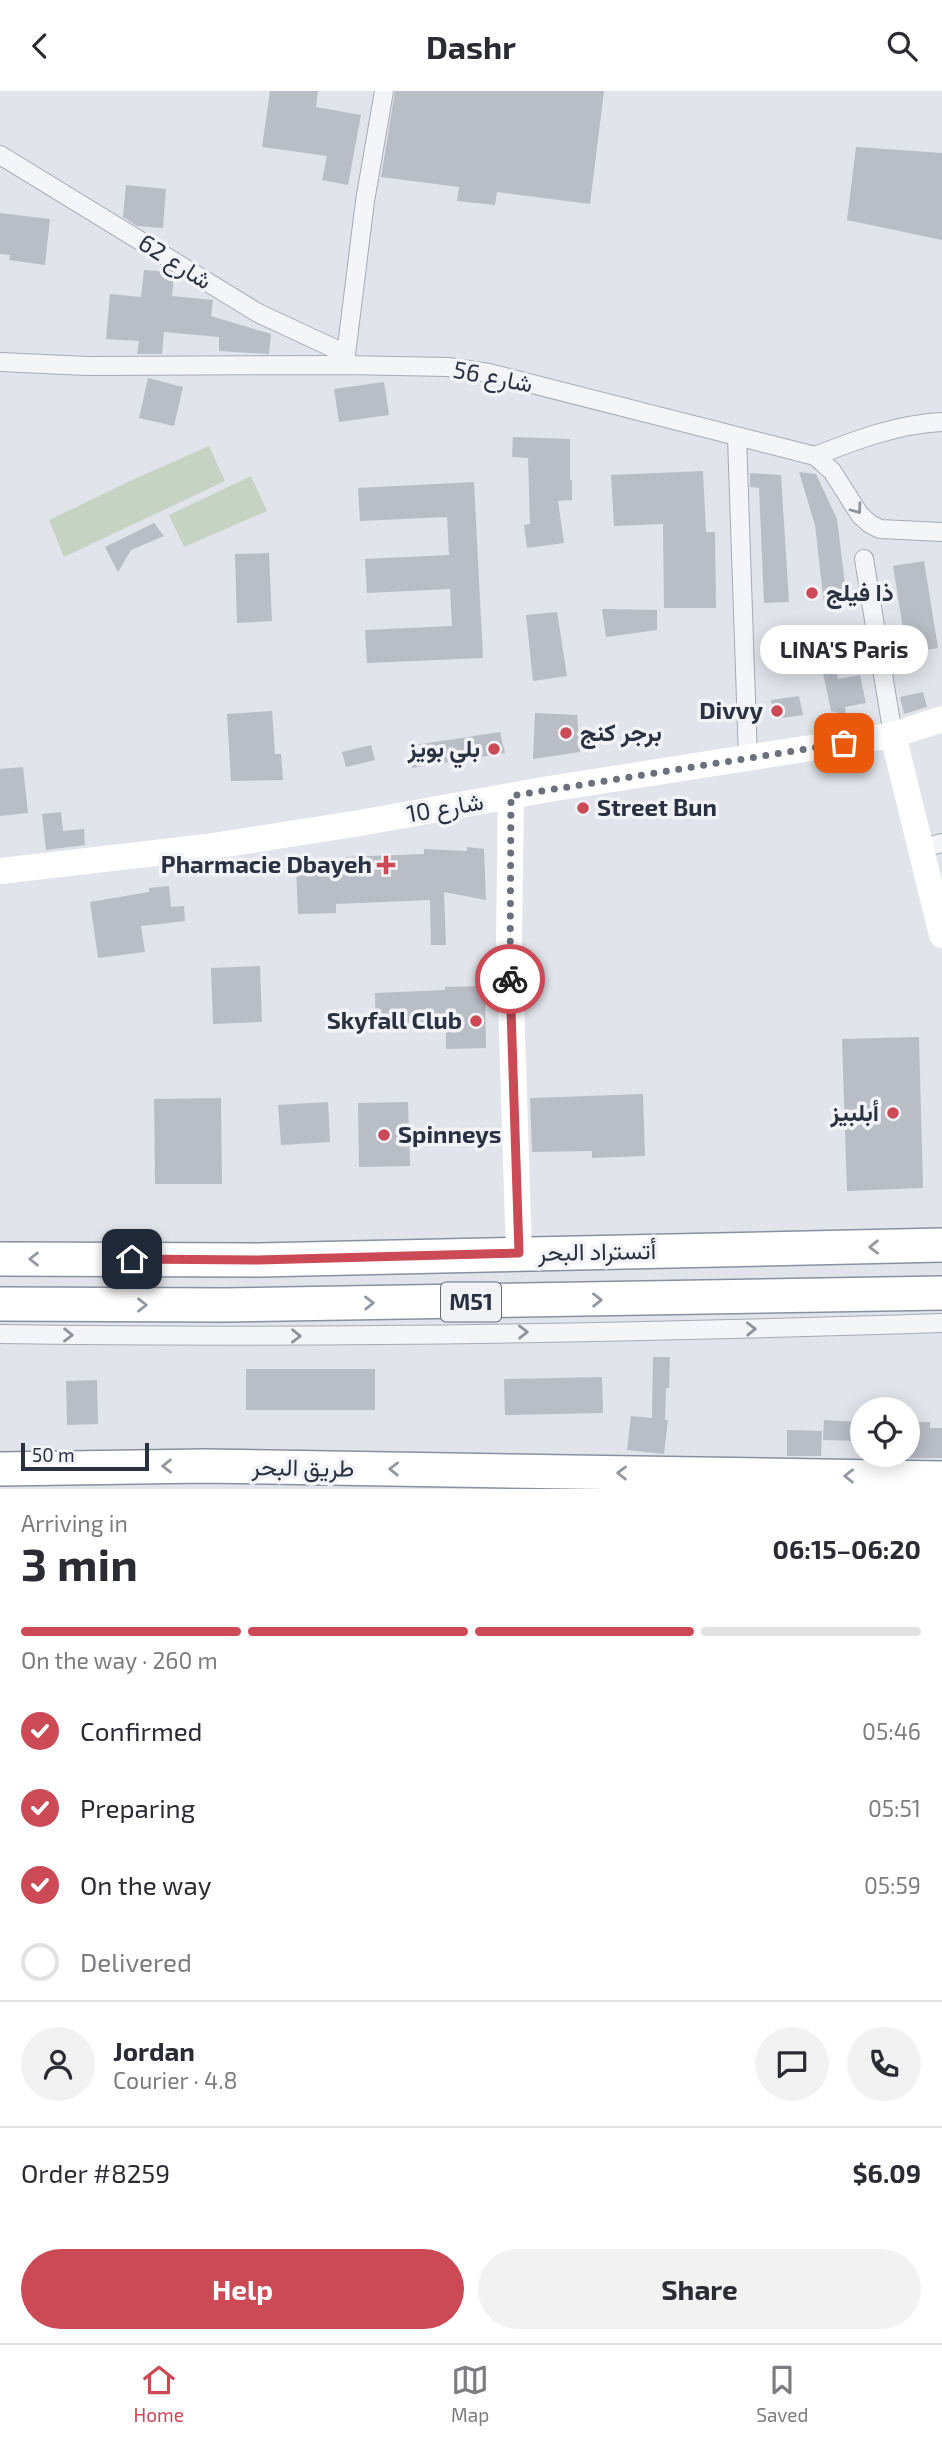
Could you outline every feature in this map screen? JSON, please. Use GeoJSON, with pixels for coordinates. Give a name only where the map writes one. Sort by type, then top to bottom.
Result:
{"type":"FeatureCollection","features":[{"type":"Feature","properties":{"kind":"highway","name":"أتستراد البحر"},"geometry":{"type":"LineString","coordinates":[[0,1259],[258,1260],[942,1245]]}},
{"type":"Feature","properties":{"kind":"highway","name":"أتستراد البحر"},"geometry":{"type":"LineString","coordinates":[[0,1304],[224,1305],[942,1293]]}},
{"type":"Feature","properties":{"kind":"highway","name":"طريق البحر"},"geometry":{"type":"LineString","coordinates":[[0,1468],[204,1466],[942,1478]]}},
{"type":"Feature","properties":{"kind":"street"},"geometry":{"type":"LineString","coordinates":[[345,359],[365,201],[384,91]]}},
{"type":"Feature","properties":{"kind":"street","name":"شارع 62"},"geometry":{"type":"LineString","coordinates":[[0,155],[258,313],[345,359]]}},
{"type":"Feature","properties":{"kind":"street","name":"شارع 56"},"geometry":{"type":"LineString","coordinates":[[0,362],[87,366],[345,359],[448,367],[489,373],[816,456]]}},
{"type":"Feature","properties":{"kind":"street"},"geometry":{"type":"LineString","coordinates":[[942,422],[904,426],[816,456],[832,471],[860,515],[870,524],[880,529],[942,532]]}},
{"type":"Feature","properties":{"kind":"street"},"geometry":{"type":"LineString","coordinates":[[737,437],[748,758]]}},
{"type":"Feature","properties":{"kind":"street"},"geometry":{"type":"LineString","coordinates":[[864,559],[893,735],[932,846],[942,935]]}},
{"type":"Feature","properties":{"kind":"street","name":"شارع 10"},"geometry":{"type":"LineString","coordinates":[[0,870],[206,847],[360,823],[893,735],[942,719]]}},
{"type":"Feature","properties":{"kind":"street"},"geometry":{"type":"LineString","coordinates":[[511,796],[509,941],[519,1253]]}},
{"type":"Feature","properties":{"kind":"street"},"geometry":{"type":"LineString","coordinates":[[0,1334],[322,1336],[765,1329],[942,1323]]}},
{"type":"Feature","properties":{"kind":"green space"},"geometry":{"type":"Polygon","coordinates":[[[209,446],[225,481],[64,557],[49,520],[209,446]]]}},
{"type":"Feature","properties":{"kind":"green space"},"geometry":{"type":"Polygon","coordinates":[[[251,476],[267,511],[184,547],[169,515],[251,476]]]}},
{"type":"Feature","properties":{"kind":"building"},"geometry":{"type":"Polygon","coordinates":[[[270,91],[318,91],[316,107],[361,115],[348,185],[322,180],[327,156],[262,147],[270,91]]]}},
{"type":"Feature","properties":{"kind":"building"},"geometry":{"type":"Polygon","coordinates":[[[395,91],[604,91],[590,204],[497,192],[495,205],[457,201],[459,187],[381,177],[395,91]]]}},
{"type":"Feature","properties":{"kind":"building"},"geometry":{"type":"Polygon","coordinates":[[[856,147],[942,153],[942,240],[847,220],[856,147]]]}},
{"type":"Feature","properties":{"kind":"building"},"geometry":{"type":"Polygon","coordinates":[[[126,185],[166,189],[163,228],[137,226],[123,217],[126,185]]]}},
{"type":"Feature","properties":{"kind":"building"},"geometry":{"type":"Polygon","coordinates":[[[0,213],[50,219],[45,265],[9,260],[10,255],[0,254],[0,213]]]}},
{"type":"Feature","properties":{"kind":"building"},"geometry":{"type":"Polygon","coordinates":[[[144,270],[169,272],[174,275],[172,296],[213,300],[211,316],[271,334],[269,354],[219,351],[219,337],[164,332],[162,354],[137,354],[139,341],[106,339],[110,294],[141,297],[144,270]]]}},
{"type":"Feature","properties":{"kind":"building"},"geometry":{"type":"Polygon","coordinates":[[[148,378],[183,387],[174,426],[139,418],[148,378]]]}},
{"type":"Feature","properties":{"kind":"building"},"geometry":{"type":"Polygon","coordinates":[[[384,382],[389,415],[339,422],[334,389],[384,382]]]}},
{"type":"Feature","properties":{"kind":"building"},"geometry":{"type":"Polygon","coordinates":[[[513,437],[570,439],[572,500],[558,501],[564,543],[527,548],[524,525],[530,524],[528,458],[512,457],[513,437]]]}},
{"type":"Feature","properties":{"kind":"building"},"geometry":{"type":"Polygon","coordinates":[[[703,471],[706,532],[715,532],[716,608],[664,608],[663,524],[614,526],[611,475],[703,471]]]}},
{"type":"Feature","properties":{"kind":"building"},"geometry":{"type":"Polygon","coordinates":[[[799,472],[816,474],[837,519],[847,600],[824,604],[815,525],[799,472]]]}},
{"type":"Feature","properties":{"kind":"building"},"geometry":{"type":"Polygon","coordinates":[[[750,473],[781,475],[789,602],[764,603],[759,488],[750,487],[750,473]]]}},
{"type":"Feature","properties":{"kind":"building"},"geometry":{"type":"Polygon","coordinates":[[[474,482],[483,658],[367,663],[365,630],[452,626],[450,589],[367,593],[365,559],[449,555],[447,517],[360,521],[358,488],[474,482]]]}},
{"type":"Feature","properties":{"kind":"building"},"geometry":{"type":"Polygon","coordinates":[[[154,523],[164,536],[131,550],[118,572],[105,547],[154,523]]]}},
{"type":"Feature","properties":{"kind":"building"},"geometry":{"type":"Polygon","coordinates":[[[269,553],[272,621],[237,623],[235,554],[269,553]]]}},
{"type":"Feature","properties":{"kind":"building"},"geometry":{"type":"Polygon","coordinates":[[[924,561],[938,648],[907,653],[893,566],[924,561]]]}},
{"type":"Feature","properties":{"kind":"building"},"geometry":{"type":"Polygon","coordinates":[[[602,609],[657,610],[657,630],[606,637],[602,609]]]}},
{"type":"Feature","properties":{"kind":"building"},"geometry":{"type":"Polygon","coordinates":[[[557,612],[567,676],[533,681],[526,615],[557,612]]]}},
{"type":"Feature","properties":{"kind":"building"},"geometry":{"type":"Polygon","coordinates":[[[835,665],[838,679],[860,675],[866,703],[845,707],[846,715],[831,711],[822,668],[835,665]]]}},
{"type":"Feature","properties":{"kind":"building"},"geometry":{"type":"Polygon","coordinates":[[[923,692],[927,707],[904,714],[900,697],[923,692]]]}},
{"type":"Feature","properties":{"kind":"building"},"geometry":{"type":"Polygon","coordinates":[[[799,696],[803,715],[775,719],[771,700],[799,696]]]}},
{"type":"Feature","properties":{"kind":"building"},"geometry":{"type":"Polygon","coordinates":[[[272,711],[275,754],[281,754],[283,780],[231,781],[227,714],[272,711]]]}},
{"type":"Feature","properties":{"kind":"building"},"geometry":{"type":"Polygon","coordinates":[[[535,713],[577,715],[580,752],[533,759],[535,713]]]}},
{"type":"Feature","properties":{"kind":"building"},"geometry":{"type":"Polygon","coordinates":[[[500,732],[505,753],[412,768],[409,746],[500,732]]]}},
{"type":"Feature","properties":{"kind":"building"},"geometry":{"type":"Polygon","coordinates":[[[371,745],[375,760],[346,767],[342,752],[371,745]]]}},
{"type":"Feature","properties":{"kind":"building"},"geometry":{"type":"Polygon","coordinates":[[[23,767],[28,813],[0,816],[0,769],[23,767]]]}},
{"type":"Feature","properties":{"kind":"building"},"geometry":{"type":"Polygon","coordinates":[[[61,812],[63,831],[84,829],[85,845],[46,850],[42,814],[61,812]]]}},
{"type":"Feature","properties":{"kind":"building"},"geometry":{"type":"Polygon","coordinates":[[[467,847],[484,849],[486,900],[444,892],[446,945],[431,945],[430,900],[336,904],[336,913],[298,914],[296,868],[345,866],[345,857],[424,854],[424,849],[467,851],[467,847]]]}},
{"type":"Feature","properties":{"kind":"building"},"geometry":{"type":"Polygon","coordinates":[[[169,886],[171,907],[184,906],[185,921],[141,926],[145,952],[98,958],[90,902],[169,886]]]}},
{"type":"Feature","properties":{"kind":"building"},"geometry":{"type":"Polygon","coordinates":[[[260,966],[262,1022],[213,1024],[211,968],[260,966]]]}},
{"type":"Feature","properties":{"kind":"building"},"geometry":{"type":"Polygon","coordinates":[[[485,986],[486,1048],[446,1049],[446,1028],[376,1030],[375,993],[485,986]]]}},
{"type":"Feature","properties":{"kind":"building"},"geometry":{"type":"Polygon","coordinates":[[[919,1037],[923,1188],[847,1191],[842,1039],[919,1037]]]}},
{"type":"Feature","properties":{"kind":"building"},"geometry":{"type":"Polygon","coordinates":[[[643,1094],[645,1156],[592,1158],[592,1151],[532,1152],[530,1098],[643,1094]]]}},
{"type":"Feature","properties":{"kind":"building"},"geometry":{"type":"Polygon","coordinates":[[[221,1098],[222,1184],[155,1184],[154,1099],[221,1098]]]}},
{"type":"Feature","properties":{"kind":"building"},"geometry":{"type":"Polygon","coordinates":[[[328,1102],[330,1142],[281,1145],[278,1105],[328,1102]]]}},
{"type":"Feature","properties":{"kind":"building","name":"Spinneys"},"geometry":{"type":"Polygon","coordinates":[[[408,1102],[410,1166],[359,1167],[358,1103],[408,1102]]]}},
{"type":"Feature","properties":{"kind":"building"},"geometry":{"type":"Polygon","coordinates":[[[653,1357],[670,1357],[664,1454],[627,1450],[631,1416],[652,1418],[653,1357]]]}},
{"type":"Feature","properties":{"kind":"building"},"geometry":{"type":"Polygon","coordinates":[[[246,1369],[375,1369],[375,1410],[246,1410],[246,1369]]]}},
{"type":"Feature","properties":{"kind":"building"},"geometry":{"type":"Polygon","coordinates":[[[602,1377],[603,1413],[505,1415],[504,1379],[602,1377]]]}},
{"type":"Feature","properties":{"kind":"building"},"geometry":{"type":"Polygon","coordinates":[[[97,1380],[98,1424],[67,1425],[66,1381],[97,1380]]]}},
{"type":"Feature","properties":{"kind":"building"},"geometry":{"type":"Polygon","coordinates":[[[824,1420],[850,1422],[850,1441],[823,1440],[824,1420]]]}},
{"type":"Feature","properties":{"kind":"building"},"geometry":{"type":"Polygon","coordinates":[[[920,1422],[930,1422],[930,1428],[942,1428],[942,1458],[920,1458],[920,1422]]]}},
{"type":"Feature","properties":{"kind":"building"},"geometry":{"type":"Polygon","coordinates":[[[787,1430],[822,1431],[821,1456],[787,1456],[787,1430]]]}},
{"type":"Feature","properties":{"kind":"way so far"},"geometry":{"type":"LineString","coordinates":[[510,979],[511,796],[844,743]]}},
{"type":"Feature","properties":{"kind":"place","name":"ذا فيلج"},"geometry":{"type":"Point","coordinates":[812,593]}},
{"type":"Feature","properties":{"kind":"place","name":"Divvy"},"geometry":{"type":"Point","coordinates":[777,711]}},
{"type":"Feature","properties":{"kind":"place","name":"برجر كنج"},"geometry":{"type":"Point","coordinates":[566,733]}},
{"type":"Feature","properties":{"kind":"place","name":"LINA'S Paris"},"geometry":{"type":"Point","coordinates":[844,743]}},
{"type":"Feature","properties":{"kind":"place","name":"بلي بويز"},"geometry":{"type":"Point","coordinates":[494,749]}},
{"type":"Feature","properties":{"kind":"place","name":"Street Bun"},"geometry":{"type":"Point","coordinates":[583,808]}},
{"type":"Feature","properties":{"kind":"place","name":"Pharmacie Dbayeh"},"geometry":{"type":"Point","coordinates":[386,865]}},
{"type":"Feature","properties":{"kind":"place","name":"Skyfall Club"},"geometry":{"type":"Point","coordinates":[476,1021]}},
{"type":"Feature","properties":{"kind":"place","name":"أبلبيز"},"geometry":{"type":"Point","coordinates":[893,1113]}},
{"type":"Feature","properties":{"kind":"place","name":"Spinneys"},"geometry":{"type":"Point","coordinates":[384,1135]}},
{"type":"Feature","properties":{"kind":"route"},"geometry":{"type":"LineString","coordinates":[[132,1259],[258,1260],[519,1253],[510,979]]}}]}
